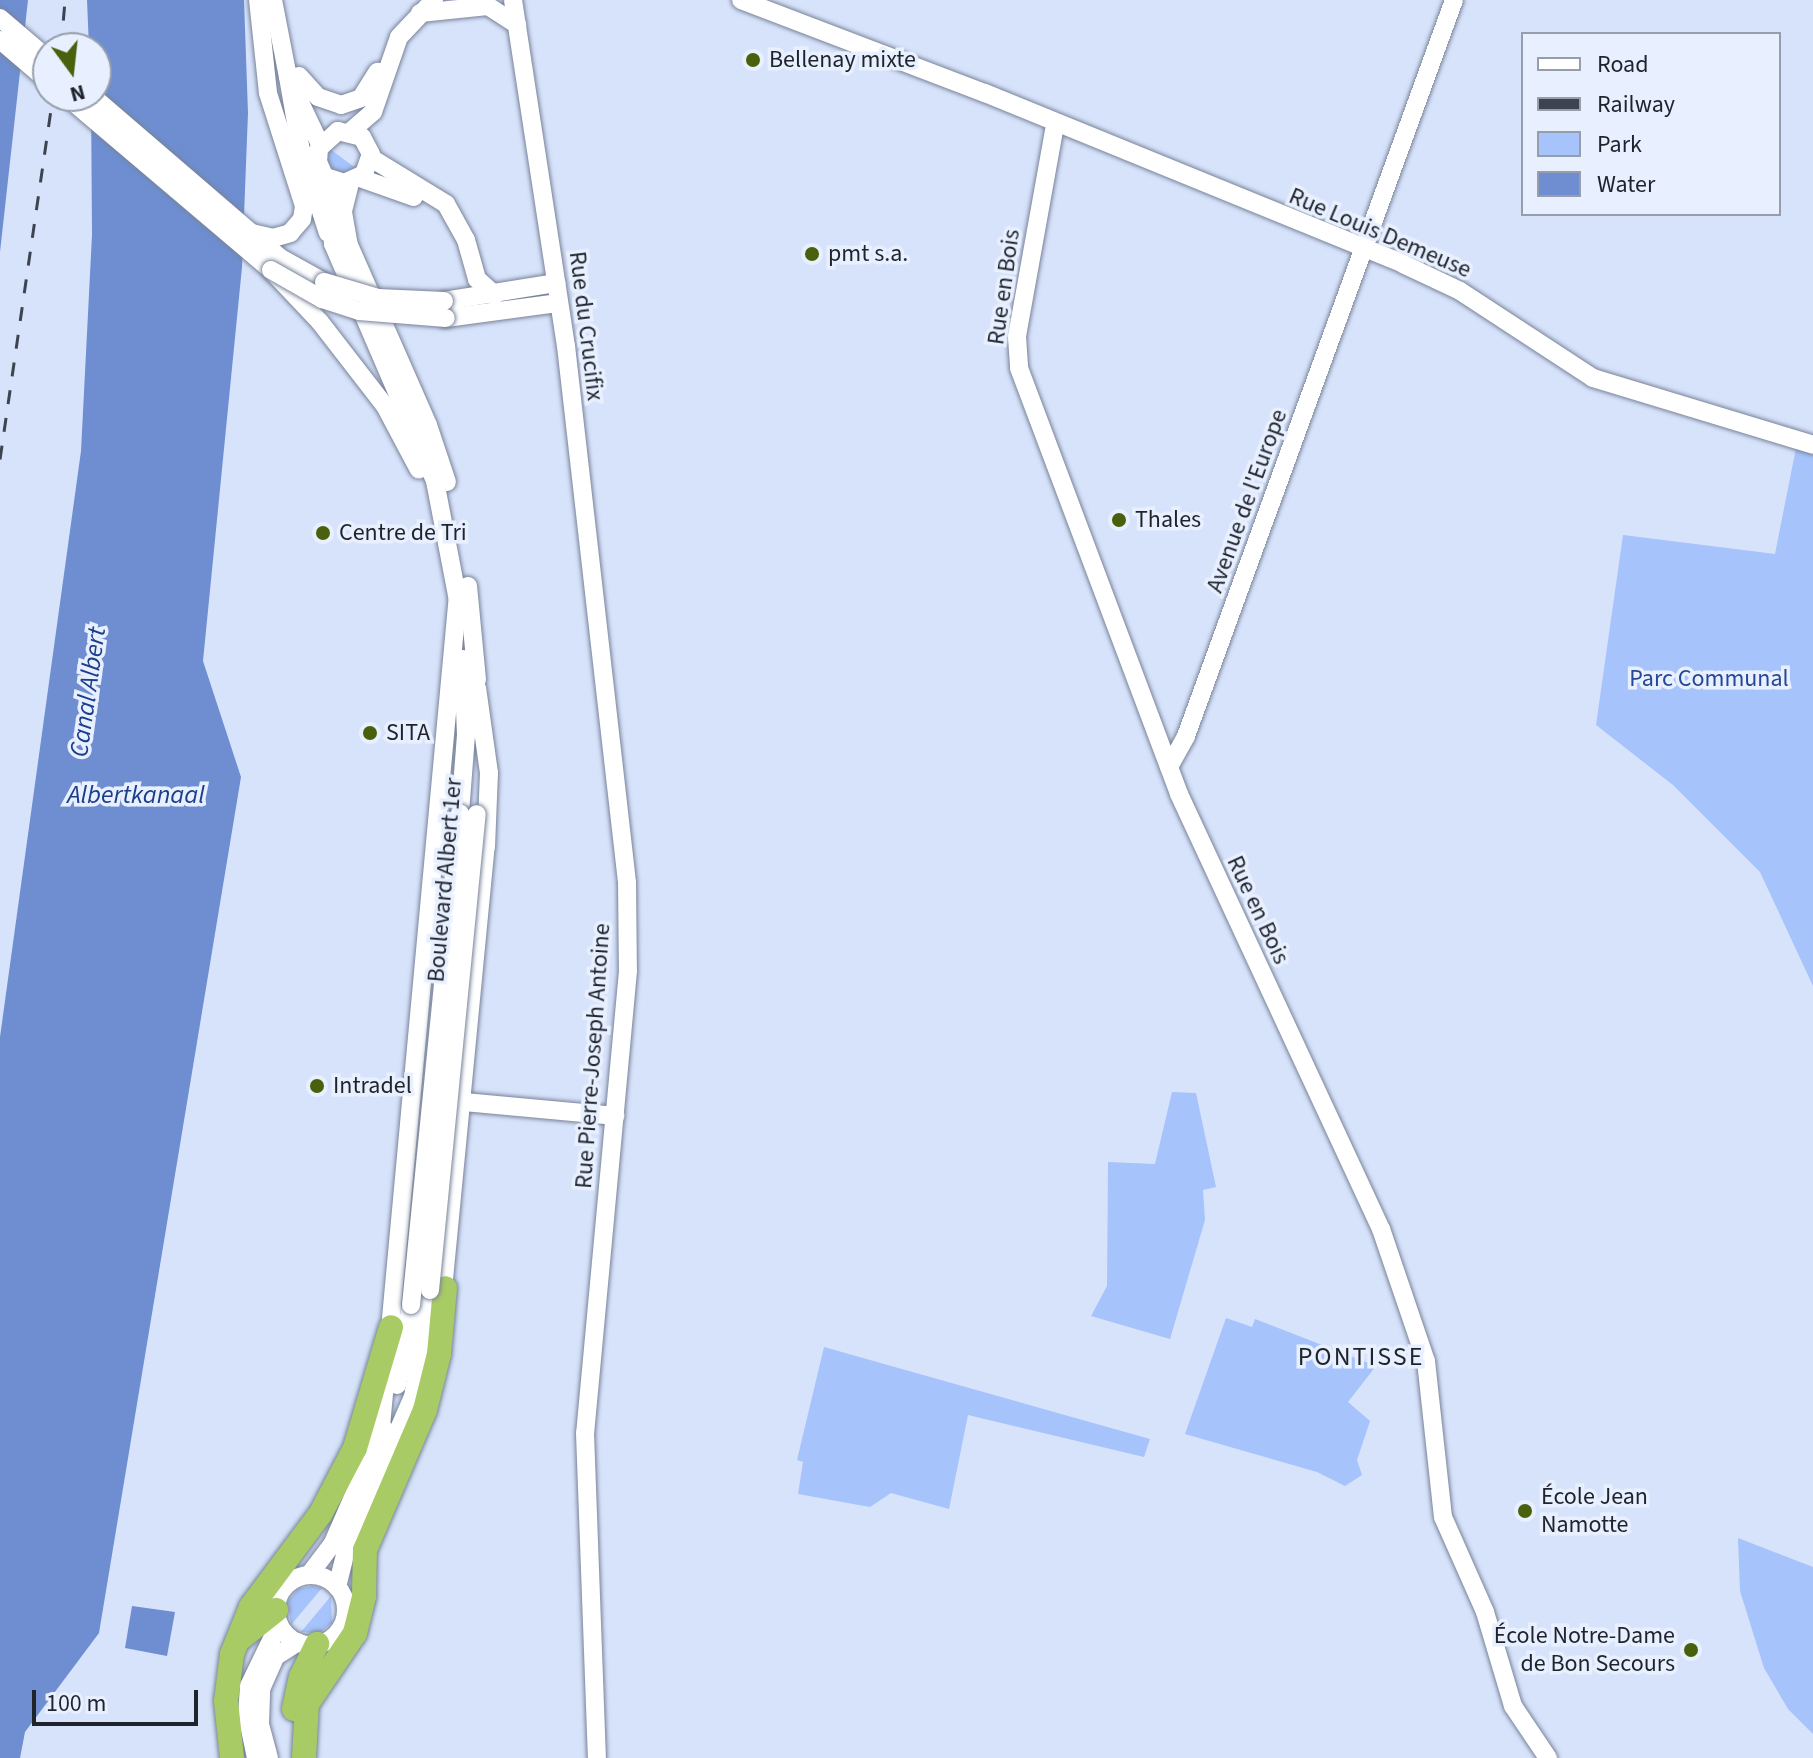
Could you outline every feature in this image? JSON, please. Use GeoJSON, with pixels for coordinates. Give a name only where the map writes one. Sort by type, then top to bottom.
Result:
{"type":"FeatureCollection","features":[{"type":"Feature","properties":{"kind":"highway"},"geometry":{"type":"LineString","coordinates":[[304,1758],[307,1704],[355,1633],[364,1596],[365,1550],[425,1410],[443,1330],[437,1289]]}},
{"type":"Feature","properties":{"kind":"highway"},"geometry":{"type":"LineString","coordinates":[[232,1758],[226,1692],[236,1642],[251,1607],[321,1513],[349,1461],[372,1402],[391,1327]]}},
{"type":"Feature","properties":{"kind":"highway"},"geometry":{"type":"LineString","coordinates":[[236,1642],[277,1617]]}},
{"type":"Feature","properties":{"kind":"highway"},"geometry":{"type":"LineString","coordinates":[[304,1758],[295,1729],[294,1701],[308,1643]]}},
{"type":"Feature","properties":{"kind":"main road"},"geometry":{"type":"LineString","coordinates":[[252,233],[273,238],[290,233],[302,219],[304,206],[263,68],[258,0]]}},
{"type":"Feature","properties":{"kind":"main road","name":"Boulevard Albert 1er"},"geometry":{"type":"LineString","coordinates":[[269,1758],[260,1724],[261,1689],[276,1656],[333,1636],[344,1620],[345,1602],[337,1587],[346,1550],[413,1397],[437,1289],[477,688],[471,604],[454,506],[428,425],[349,245],[343,212],[355,180],[370,154],[335,136],[294,76],[273,0]]}},
{"type":"Feature","properties":{"kind":"main road","name":"Boulevard Albert 1er"},"geometry":{"type":"LineString","coordinates":[[283,0],[294,76]]}},
{"type":"Feature","properties":{"kind":"main road"},"geometry":{"type":"LineString","coordinates":[[294,76],[318,97],[335,104],[352,103],[366,93],[394,46],[434,0]]}},
{"type":"Feature","properties":{"kind":"main road"},"geometry":{"type":"LineString","coordinates":[[420,13],[448,0]]}},
{"type":"Feature","properties":{"kind":"main road","name":"Rue du Crucifix"},"geometry":{"type":"LineString","coordinates":[[500,0],[517,25]]}},
{"type":"Feature","properties":{"kind":"main road","name":"Rue du Crucifix"},"geometry":{"type":"LineString","coordinates":[[513,0],[557,283],[598,636]]}},
{"type":"Feature","properties":{"kind":"main road","name":"Rue Louis Demeuse"},"geometry":{"type":"LineString","coordinates":[[741,0],[1363,249],[1460,291],[1593,378],[1813,445]]}},
{"type":"Feature","properties":{"kind":"main road","name":"Avenue de l'Europe"},"geometry":{"type":"LineString","coordinates":[[1169,767],[1186,736],[1454,0]]}},
{"type":"Feature","properties":{"kind":"main road"},"geometry":{"type":"LineString","coordinates":[[420,13],[488,6],[517,25]]}},
{"type":"Feature","properties":{"kind":"main road"},"geometry":{"type":"LineString","coordinates":[[0,18],[32,45]]}},
{"type":"Feature","properties":{"kind":"main road"},"geometry":{"type":"LineString","coordinates":[[0,40],[32,67]]}},
{"type":"Feature","properties":{"kind":"main road"},"geometry":{"type":"LineString","coordinates":[[335,136],[369,119],[394,46]]}},
{"type":"Feature","properties":{"kind":"main road"},"geometry":{"type":"LineString","coordinates":[[294,76],[307,173],[333,244]]}},
{"type":"Feature","properties":{"kind":"main road"},"geometry":{"type":"LineString","coordinates":[[384,80],[385,108],[370,154],[446,204],[460,228],[474,273],[495,295]]}},
{"type":"Feature","properties":{"kind":"main road"},"geometry":{"type":"LineString","coordinates":[[85,112],[271,270],[359,368],[409,450],[450,543]]}},
{"type":"Feature","properties":{"kind":"main road"},"geometry":{"type":"LineString","coordinates":[[111,112],[296,269],[347,291],[447,307],[557,283]]}},
{"type":"Feature","properties":{"kind":"main road","name":"Rue en Bois"},"geometry":{"type":"LineString","coordinates":[[1055,125],[1017,337],[1019,368],[1169,767],[1366,1194],[1418,1329],[1429,1377],[1440,1508],[1485,1612],[1513,1706],[1548,1758]]}},
{"type":"Feature","properties":{"kind":"main road","name":"Boulevard Albert 1er"},"geometry":{"type":"LineString","coordinates":[[256,1758],[247,1695],[288,1583],[309,1575],[332,1545],[380,1437],[400,1372],[411,1305],[468,813],[458,595],[450,543],[422,449],[333,244],[326,177],[318,162],[335,136]]}},
{"type":"Feature","properties":{"kind":"main road"},"geometry":{"type":"LineString","coordinates":[[326,177],[355,180],[420,199],[460,228]]}},
{"type":"Feature","properties":{"kind":"main road"},"geometry":{"type":"LineString","coordinates":[[271,270],[322,299],[359,311],[559,303]]}},
{"type":"Feature","properties":{"kind":"main road"},"geometry":{"type":"LineString","coordinates":[[447,307],[474,273]]}},
{"type":"Feature","properties":{"kind":"main road"},"geometry":{"type":"LineString","coordinates":[[380,1437],[458,595]]}},
{"type":"Feature","properties":{"kind":"main road","name":"Rue Pierre-Joseph Antoine"},"geometry":{"type":"LineString","coordinates":[[588,1569],[585,1433],[628,971],[627,895],[598,636]]}},
{"type":"Feature","properties":{"kind":"main road"},"geometry":{"type":"LineString","coordinates":[[437,1289],[463,1102],[488,808],[486,728],[477,688]]}},
{"type":"Feature","properties":{"kind":"main road"},"geometry":{"type":"LineString","coordinates":[[412,1097],[615,1116]]}},
{"type":"Feature","properties":{"kind":"main road"},"geometry":{"type":"LineString","coordinates":[[587,1758],[583,1575],[588,1569],[593,1574],[597,1758]]}},
{"type":"Feature","properties":{"kind":"main road"},"geometry":{"type":"LineString","coordinates":[[309,1575],[337,1587]]}},
{"type":"Feature","properties":{"kind":"main road"},"geometry":{"type":"LineString","coordinates":[[277,1617],[308,1643]]}},
{"type":"Feature","properties":{"kind":"green space"},"geometry":{"type":"Polygon","coordinates":[[[330,149],[357,169],[342,175],[332,170],[327,160],[330,149]]]}},
{"type":"Feature","properties":{"kind":"green space","name":"Parc Communal"},"geometry":{"type":"Polygon","coordinates":[[[1796,448],[1813,452],[1813,986],[1760,872],[1673,785],[1596,725],[1623,535],[1775,554],[1796,448]]]}},
{"type":"Feature","properties":{"kind":"green space"},"geometry":{"type":"Polygon","coordinates":[[[1172,1092],[1196,1093],[1216,1187],[1203,1190],[1205,1220],[1170,1339],[1091,1316],[1107,1286],[1108,1162],[1155,1164],[1172,1092]]]}},
{"type":"Feature","properties":{"kind":"green space"},"geometry":{"type":"Polygon","coordinates":[[[1226,1318],[1252,1327],[1255,1319],[1376,1366],[1348,1402],[1370,1421],[1357,1460],[1362,1475],[1345,1486],[1317,1472],[1185,1434],[1226,1318]]]}},
{"type":"Feature","properties":{"kind":"green space"},"geometry":{"type":"Polygon","coordinates":[[[824,1347],[1150,1439],[1144,1457],[968,1415],[949,1509],[891,1493],[870,1507],[798,1494],[803,1462],[797,1460],[824,1347]]]}},
{"type":"Feature","properties":{"kind":"green space"},"geometry":{"type":"Polygon","coordinates":[[[1738,1538],[1813,1567],[1813,1734],[1788,1709],[1764,1668],[1740,1591],[1738,1538]]]}},
{"type":"Feature","properties":{"kind":"green space"},"geometry":{"type":"Polygon","coordinates":[[[322,1588],[291,1625],[288,1601],[298,1589],[322,1588]]]}},
{"type":"Feature","properties":{"kind":"green space"},"geometry":{"type":"Polygon","coordinates":[[[331,1596],[332,1623],[319,1633],[301,1632],[331,1596]]]}},
{"type":"Feature","properties":{"kind":"water"},"geometry":{"type":"Polygon","coordinates":[[[0,0],[28,0],[0,252],[0,0]]]}},
{"type":"Feature","properties":{"kind":"water","name":"Albertkanaal"},"geometry":{"type":"Polygon","coordinates":[[[87,0],[244,0],[248,113],[242,267],[203,661],[241,777],[99,1633],[25,1732],[20,1758],[0,1758],[0,1037],[81,451],[92,235],[91,112],[112,112],[112,32],[88,32],[87,0]]]}},
{"type":"Feature","properties":{"kind":"water"},"geometry":{"type":"Polygon","coordinates":[[[132,1606],[175,1612],[167,1656],[125,1648],[132,1606]]]}},
{"type":"Feature","properties":{"kind":"railway"},"geometry":{"type":"LineString","coordinates":[[62,32],[65,0]]}},
{"type":"Feature","properties":{"kind":"railway"},"geometry":{"type":"LineString","coordinates":[[0,459],[51,112]]}},
{"type":"Feature","properties":{"kind":"place","name":"Bellenay mixte"},"geometry":{"type":"Point","coordinates":[753,60]}},
{"type":"Feature","properties":{"kind":"place","name":"pmt s.a."},"geometry":{"type":"Point","coordinates":[812,254]}},
{"type":"Feature","properties":{"kind":"place","name":"Thales"},"geometry":{"type":"Point","coordinates":[1119,520]}},
{"type":"Feature","properties":{"kind":"place","name":"Centre de Tri"},"geometry":{"type":"Point","coordinates":[323,533]}},
{"type":"Feature","properties":{"kind":"place","name":"SITA"},"geometry":{"type":"Point","coordinates":[370,733]}},
{"type":"Feature","properties":{"kind":"place","name":"Intradel"},"geometry":{"type":"Point","coordinates":[317,1086]}},
{"type":"Feature","properties":{"kind":"place","name":"École Jean Namotte"},"geometry":{"type":"Point","coordinates":[1525,1511]}},
{"type":"Feature","properties":{"kind":"place","name":"École Notre-Dame de Bon Secours"},"geometry":{"type":"Point","coordinates":[1691,1650]}},
{"type":"Feature","properties":{"kind":"district","name":"PONTISSE"},"geometry":{"type":"Point","coordinates":[1361,1357]}},
{"type":"Feature","properties":{"kind":"water label","name":"Canal Albert"},"geometry":{"type":"Point","coordinates":[88,692]}}]}
